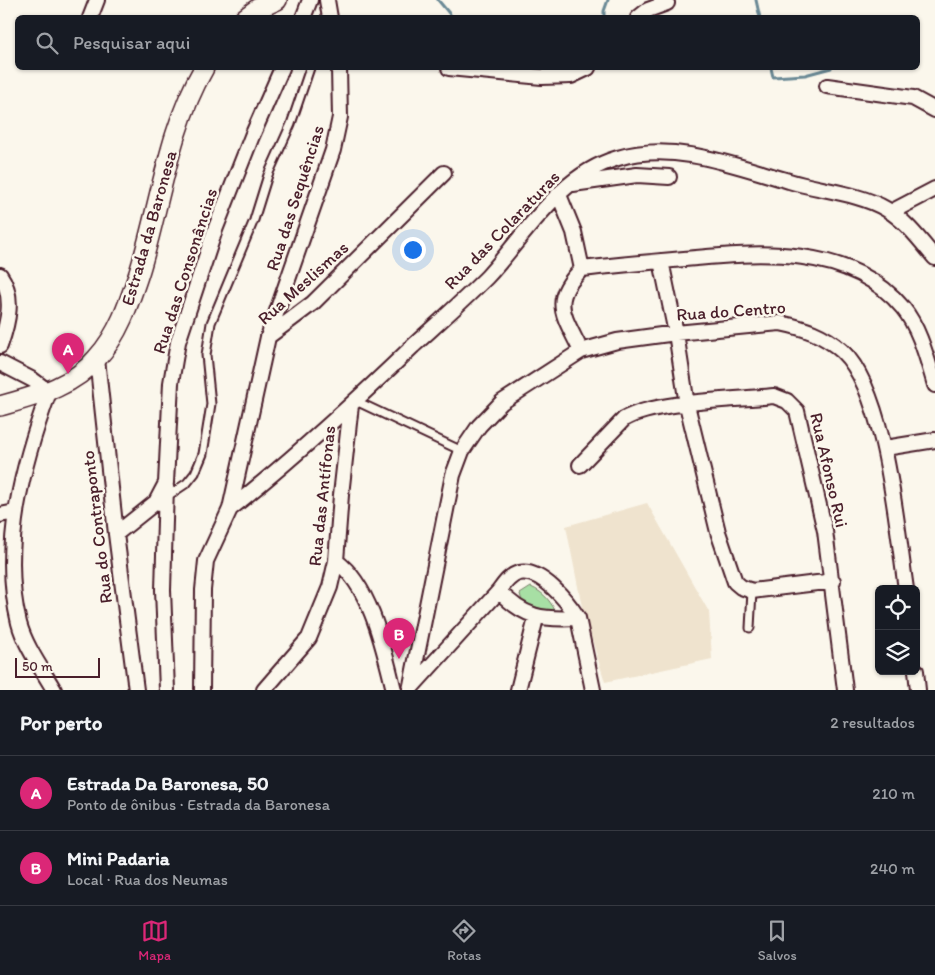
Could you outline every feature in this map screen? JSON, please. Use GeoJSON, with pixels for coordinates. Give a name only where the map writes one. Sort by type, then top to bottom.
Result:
{"type":"FeatureCollection","features":[{"type":"Feature","properties":{"kind":"main road"},"geometry":{"type":"LineString","coordinates":[[249,15],[257,9],[277,0]]}},
{"type":"Feature","properties":{"kind":"main road","name":"Estrada da Baronesa"},"geometry":{"type":"LineString","coordinates":[[0,406],[49,392],[97,359],[127,310],[182,116],[203,70]]}},
{"type":"Feature","properties":{"kind":"street"},"geometry":{"type":"LineString","coordinates":[[91,15],[97,0]]}},
{"type":"Feature","properties":{"kind":"street"},"geometry":{"type":"LineString","coordinates":[[304,15],[310,0]]}},
{"type":"Feature","properties":{"kind":"street"},"geometry":{"type":"LineString","coordinates":[[642,15],[648,10],[667,3]]}},
{"type":"Feature","properties":{"kind":"street","name":"Rua das Consonâncias"},"geometry":{"type":"LineString","coordinates":[[116,534],[156,502],[166,483],[171,383],[178,342],[215,230],[281,70]]}},
{"type":"Feature","properties":{"kind":"street","name":"Rua das Sequências"},"geometry":{"type":"LineString","coordinates":[[268,337],[333,150],[340,117],[340,70]]}},
{"type":"Feature","properties":{"kind":"street"},"geometry":{"type":"LineString","coordinates":[[470,70],[542,77],[571,76],[584,70]]}},
{"type":"Feature","properties":{"kind":"street"},"geometry":{"type":"LineString","coordinates":[[827,86],[912,98],[935,110]]}},
{"type":"Feature","properties":{"kind":"street","name":"Rua das Colaraturas"},"geometry":{"type":"LineString","coordinates":[[230,509],[353,403],[487,276],[569,185],[603,163],[620,157],[652,154],[691,155],[718,160],[791,182],[853,197],[884,208],[902,220],[935,258]]}},
{"type":"Feature","properties":{"kind":"street","name":"Rua Meslismas"},"geometry":{"type":"LineString","coordinates":[[230,509],[268,337],[313,303],[444,173]]}},
{"type":"Feature","properties":{"kind":"street"},"geometry":{"type":"LineString","coordinates":[[569,185],[637,175],[669,177]]}},
{"type":"Feature","properties":{"kind":"street"},"geometry":{"type":"LineString","coordinates":[[891,212],[935,189]]}},
{"type":"Feature","properties":{"kind":"street"},"geometry":{"type":"LineString","coordinates":[[559,195],[574,232],[582,269]]}},
{"type":"Feature","properties":{"kind":"street"},"geometry":{"type":"LineString","coordinates":[[581,351],[563,312],[562,300],[568,282],[582,269],[661,261],[778,253],[812,258],[858,273],[890,294],[905,310],[920,338],[935,384]]}},
{"type":"Feature","properties":{"kind":"street"},"geometry":{"type":"LineString","coordinates":[[661,261],[676,333],[687,405],[718,532],[735,582],[741,587],[752,591],[833,581]]}},
{"type":"Feature","properties":{"kind":"street"},"geometry":{"type":"LineString","coordinates":[[0,275],[8,287],[9,313],[0,346]]}},
{"type":"Feature","properties":{"kind":"street","name":"Rua do Centro"},"geometry":{"type":"LineString","coordinates":[[410,690],[453,475],[462,451],[479,426],[502,402],[581,351],[617,342],[676,333],[780,323],[807,328],[843,352],[855,367],[885,448],[905,585]]}},
{"type":"Feature","properties":{"kind":"street","name":"Rua do Contraponto"},"geometry":{"type":"LineString","coordinates":[[97,359],[116,534],[136,690]]}},
{"type":"Feature","properties":{"kind":"street"},"geometry":{"type":"LineString","coordinates":[[0,363],[33,380],[49,392],[33,438],[15,512],[14,593],[19,624],[54,690]]}},
{"type":"Feature","properties":{"kind":"street","name":"Rua Afonso Rui"},"geometry":{"type":"LineString","coordinates":[[580,465],[624,418],[633,413],[658,407],[774,396],[787,401],[797,411],[825,531],[833,581],[845,690]]}},
{"type":"Feature","properties":{"kind":"street","name":"Rua das Antífonas"},"geometry":{"type":"LineString","coordinates":[[264,690],[309,638],[322,612],[336,561],[341,495],[353,403]]}},
{"type":"Feature","properties":{"kind":"street"},"geometry":{"type":"LineString","coordinates":[[885,448],[935,440]]}},
{"type":"Feature","properties":{"kind":"street"},"geometry":{"type":"LineString","coordinates":[[166,483],[164,629],[167,690]]}},
{"type":"Feature","properties":{"kind":"street"},"geometry":{"type":"LineString","coordinates":[[202,690],[203,590],[206,561],[230,509]]}},
{"type":"Feature","properties":{"kind":"street"},"geometry":{"type":"LineString","coordinates":[[0,515],[15,512]]}},
{"type":"Feature","properties":{"kind":"street"},"geometry":{"type":"LineString","coordinates":[[336,561],[347,569],[361,588],[381,642],[394,690]]}},
{"type":"Feature","properties":{"kind":"street"},"geometry":{"type":"LineString","coordinates":[[410,690],[507,580],[518,573],[528,572],[539,577],[552,587],[569,604],[578,618],[593,690]]}},
{"type":"Feature","properties":{"kind":"street"},"geometry":{"type":"LineString","coordinates":[[499,591],[511,604],[536,618],[578,618]]}},
{"type":"Feature","properties":{"kind":"street"},"geometry":{"type":"LineString","coordinates":[[518,690],[536,618]]}},
{"type":"Feature","properties":{"kind":"street"},"geometry":{"type":"LineString","coordinates":[[916,675],[918,690]]}},
{"type":"Feature","properties":{"kind":"lane"},"geometry":{"type":"LineString","coordinates":[[165,498],[191,478],[202,454],[211,404],[206,355],[211,323],[254,220],[268,175],[291,124],[309,70]]}},
{"type":"Feature","properties":{"kind":"lane"},"geometry":{"type":"LineString","coordinates":[[353,403],[462,451]]}},
{"type":"Feature","properties":{"kind":"lane"},"geometry":{"type":"LineString","coordinates":[[750,628],[752,591]]}},
{"type":"Feature","properties":{"kind":"shaded area"},"geometry":{"type":"Polygon","coordinates":[[[647,503],[709,612],[712,659],[605,682],[582,607],[566,526],[647,503]]]}},
{"type":"Feature","properties":{"kind":"green space"},"geometry":{"type":"Polygon","coordinates":[[[531,587],[547,598],[558,616],[522,601],[520,594],[531,587]]]}},
{"type":"Feature","properties":{"kind":"waterway"},"geometry":{"type":"LineString","coordinates":[[438,0],[450,15]]}},
{"type":"Feature","properties":{"kind":"waterway"},"geometry":{"type":"LineString","coordinates":[[604,15],[608,0]]}},
{"type":"Feature","properties":{"kind":"waterway"},"geometry":{"type":"LineString","coordinates":[[756,0],[759,15]]}},
{"type":"Feature","properties":{"kind":"waterway"},"geometry":{"type":"LineString","coordinates":[[771,70],[773,77],[805,75],[824,70]]}},
{"type":"Feature","properties":{"kind":"place","name":"Estrada Da Baronesa, 50"},"geometry":{"type":"Point","coordinates":[68,374]}},
{"type":"Feature","properties":{"kind":"place","name":"Mini Padaria"},"geometry":{"type":"Point","coordinates":[399,659]}}]}
